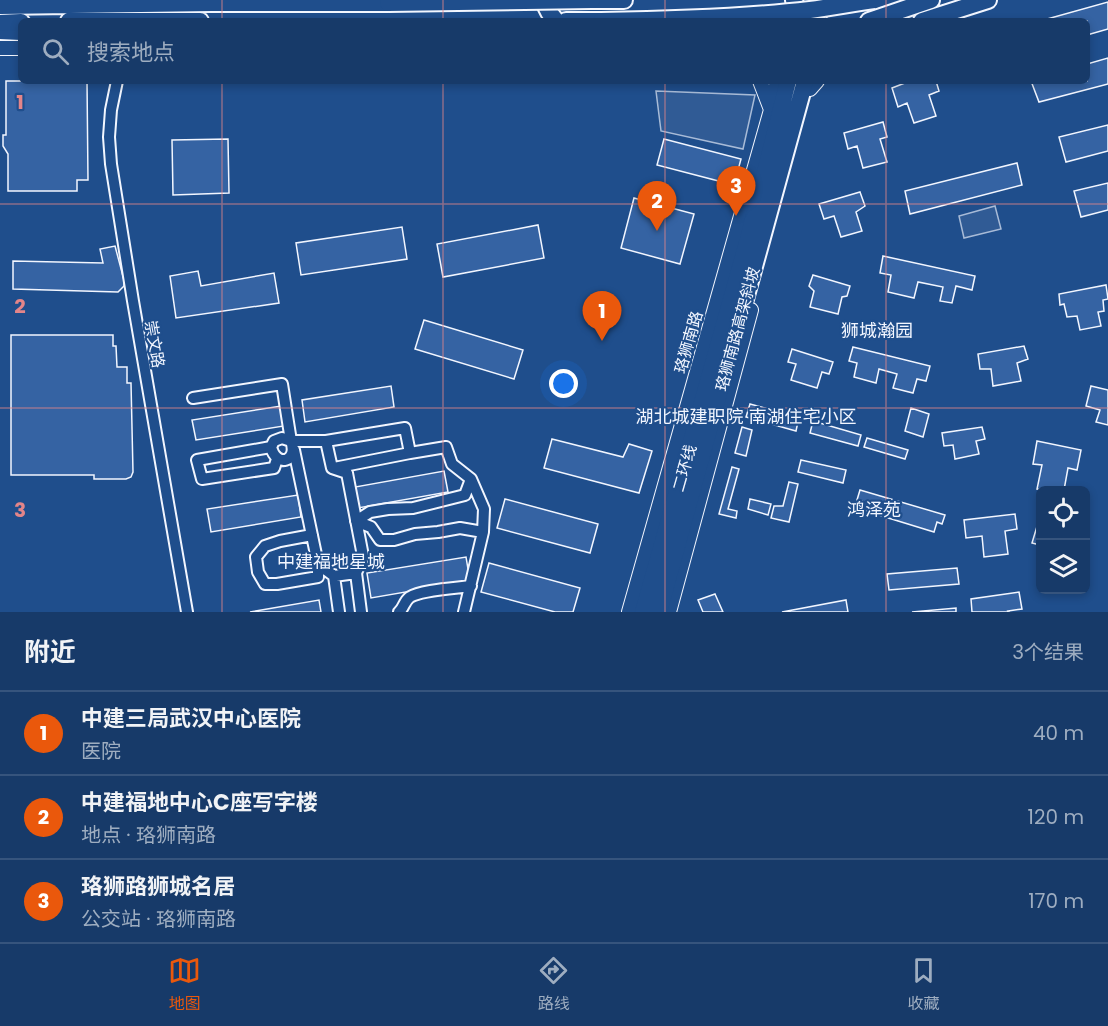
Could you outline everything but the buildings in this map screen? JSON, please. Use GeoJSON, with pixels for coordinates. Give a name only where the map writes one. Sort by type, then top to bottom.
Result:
{"type":"FeatureCollection","features":[{"type":"Feature","properties":{"kind":"highway"},"geometry":{"type":"LineString","coordinates":[[543,0],[554,18]]}},
{"type":"Feature","properties":{"kind":"highway"},"geometry":{"type":"LineString","coordinates":[[0,6],[217,1],[400,3],[624,0]]}},
{"type":"Feature","properties":{"kind":"highway"},"geometry":{"type":"LineString","coordinates":[[792,0],[798,18]]}},
{"type":"Feature","properties":{"kind":"highway"},"geometry":{"type":"LineString","coordinates":[[799,18],[802,0]]}},
{"type":"Feature","properties":{"kind":"highway"},"geometry":{"type":"LineString","coordinates":[[817,18],[820,0]]}},
{"type":"Feature","properties":{"kind":"highway"},"geometry":{"type":"LineString","coordinates":[[698,18],[810,10],[874,0]]}},
{"type":"Feature","properties":{"kind":"highway"},"geometry":{"type":"LineString","coordinates":[[878,18],[932,0]]}},
{"type":"Feature","properties":{"kind":"highway"},"geometry":{"type":"LineString","coordinates":[[931,18],[988,0]]}},
{"type":"Feature","properties":{"kind":"highway"},"geometry":{"type":"LineString","coordinates":[[0,23],[18,22]]}},
{"type":"Feature","properties":{"kind":"highway","name":"二环线"},"geometry":{"type":"LineString","coordinates":[[643,612],[748,239],[787,84]]}},
{"type":"Feature","properties":{"kind":"highway","name":"珞狮南路高架斜坡"},"geometry":{"type":"LineString","coordinates":[[659,612],[811,84]]}},
{"type":"Feature","properties":{"kind":"main road"},"geometry":{"type":"LineString","coordinates":[[789,18],[792,0]]}},
{"type":"Feature","properties":{"kind":"main road"},"geometry":{"type":"LineString","coordinates":[[827,18],[830,0]]}},
{"type":"Feature","properties":{"kind":"main road"},"geometry":{"type":"LineString","coordinates":[[899,18],[974,0]]}},
{"type":"Feature","properties":{"kind":"main road"},"geometry":{"type":"LineString","coordinates":[[0,33],[18,33]]}},
{"type":"Feature","properties":{"kind":"main road"},"geometry":{"type":"LineString","coordinates":[[0,48],[18,48]]}},
{"type":"Feature","properties":{"kind":"main road"},"geometry":{"type":"LineString","coordinates":[[761,84],[771,110]]}},
{"type":"Feature","properties":{"kind":"main road","name":"珞狮南路"},"geometry":{"type":"LineString","coordinates":[[629,612],[771,110],[776,84]]}},
{"type":"Feature","properties":{"kind":"main road"},"geometry":{"type":"LineString","coordinates":[[669,612],[811,84]]}},
{"type":"Feature","properties":{"kind":"street","name":"崇文路"},"geometry":{"type":"LineString","coordinates":[[116,84],[109,136],[111,164],[187,612]]}},
{"type":"Feature","properties":{"kind":"street"},"geometry":{"type":"LineString","coordinates":[[193,398],[282,384],[292,446],[312,535],[318,564],[318,577],[265,584],[258,572],[256,557],[265,546],[312,535]]}},
{"type":"Feature","properties":{"kind":"street"},"geometry":{"type":"LineString","coordinates":[[277,459],[271,447],[274,441],[282,438],[292,446],[405,428],[410,453]]}},
{"type":"Feature","properties":{"kind":"street"},"geometry":{"type":"LineString","coordinates":[[326,441],[332,468]]}},
{"type":"Feature","properties":{"kind":"street"},"geometry":{"type":"LineString","coordinates":[[277,459],[287,459],[292,455],[292,446]]}},
{"type":"Feature","properties":{"kind":"street"},"geometry":{"type":"LineString","coordinates":[[271,447],[197,460],[202,479],[274,468],[277,459]]}},
{"type":"Feature","properties":{"kind":"street"},"geometry":{"type":"LineString","coordinates":[[332,468],[446,447],[452,464],[471,479],[484,509],[483,532],[464,612]]}},
{"type":"Feature","properties":{"kind":"street"},"geometry":{"type":"LineString","coordinates":[[332,468],[347,473],[363,556],[356,573],[361,612]]}},
{"type":"Feature","properties":{"kind":"street"},"geometry":{"type":"LineString","coordinates":[[356,521],[370,512],[413,508],[465,495],[471,479]]}},
{"type":"Feature","properties":{"kind":"street"},"geometry":{"type":"LineString","coordinates":[[356,521],[371,527],[380,540],[394,540],[415,534],[460,528],[483,532]]}},
{"type":"Feature","properties":{"kind":"street"},"geometry":{"type":"LineString","coordinates":[[318,564],[334,576],[356,573]]}},
{"type":"Feature","properties":{"kind":"street"},"geometry":{"type":"LineString","coordinates":[[334,576],[339,612]]}},
{"type":"Feature","properties":{"kind":"street"},"geometry":{"type":"LineString","coordinates":[[399,612],[411,597],[471,586]]}},
{"type":"Feature","properties":{"kind":"shaded area"},"geometry":{"type":"Polygon","coordinates":[[[656,91],[755,95],[743,149],[661,131],[656,91]]]}},
{"type":"Feature","properties":{"kind":"shaded area"},"geometry":{"type":"Polygon","coordinates":[[[995,206],[1001,229],[964,238],[959,216],[995,206]]]}},
{"type":"Feature","properties":{"kind":"place","name":"珞狮路狮城名居"},"geometry":{"type":"Point","coordinates":[736,216]}},
{"type":"Feature","properties":{"kind":"place","name":"中建福地中心C座写字楼"},"geometry":{"type":"Point","coordinates":[657,231]}},
{"type":"Feature","properties":{"kind":"place","name":"中建三局武汉中心医院"},"geometry":{"type":"Point","coordinates":[602,341]}},
{"type":"Feature","properties":{"kind":"district","name":"狮城瀚园"},"geometry":{"type":"Point","coordinates":[877,331]}},
{"type":"Feature","properties":{"kind":"district","name":"湖北城建职院 南湖住宅小区"},"geometry":{"type":"Point","coordinates":[746,417]}},
{"type":"Feature","properties":{"kind":"district","name":"鸿泽苑"},"geometry":{"type":"Point","coordinates":[874,510]}},
{"type":"Feature","properties":{"kind":"district","name":"中建福地星城"},"geometry":{"type":"Point","coordinates":[331,562]}}]}
